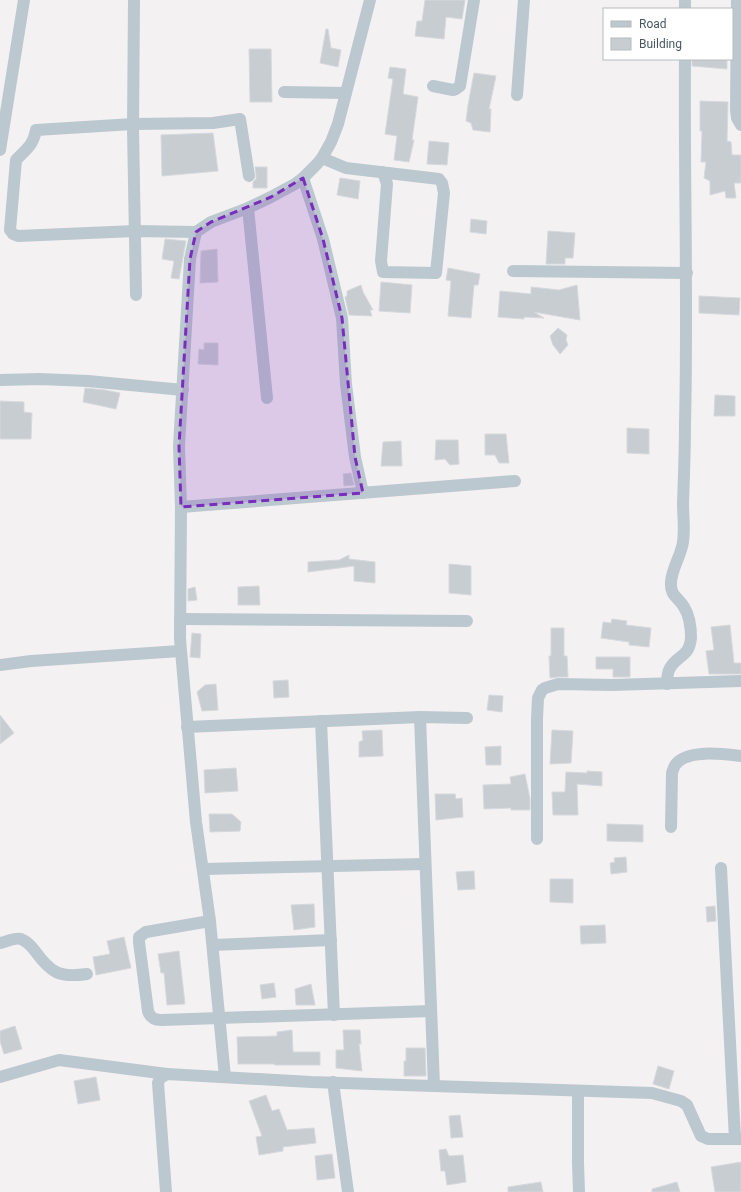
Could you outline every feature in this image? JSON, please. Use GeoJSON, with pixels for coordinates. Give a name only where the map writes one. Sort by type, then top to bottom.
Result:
{"type":"FeatureCollection","features":[{"type":"Feature","properties":{"kind":"street"},"geometry":{"type":"LineString","coordinates":[[0,150],[24,0]]}},
{"type":"Feature","properties":{"kind":"street"},"geometry":{"type":"LineString","coordinates":[[134,0],[133,124],[136,295]]}},
{"type":"Feature","properties":{"kind":"street"},"geometry":{"type":"LineString","coordinates":[[249,176],[240,119],[213,123],[133,124],[36,130],[30,146],[16,160],[10,230],[13,234],[18,236],[135,232],[196,232],[211,222],[248,208],[281,192],[303,178],[322,158],[331,142],[338,124],[370,0]]}},
{"type":"Feature","properties":{"kind":"street"},"geometry":{"type":"LineString","coordinates":[[433,86],[453,90],[460,86],[474,0]]}},
{"type":"Feature","properties":{"kind":"street"},"geometry":{"type":"LineString","coordinates":[[517,95],[524,0]]}},
{"type":"Feature","properties":{"kind":"street"},"geometry":{"type":"LineString","coordinates":[[737,0],[736,110],[737,118],[741,125]]}},
{"type":"Feature","properties":{"kind":"street"},"geometry":{"type":"LineString","coordinates":[[667,684],[668,672],[670,668],[677,659],[687,652],[691,637],[686,611],[672,592],[671,584],[672,577],[680,557],[683,542],[687,365],[687,273],[684,159],[685,60]]}},
{"type":"Feature","properties":{"kind":"street"},"geometry":{"type":"LineString","coordinates":[[284,92],[346,93]]}},
{"type":"Feature","properties":{"kind":"street"},"geometry":{"type":"LineString","coordinates":[[322,158],[346,168],[383,172],[439,179],[442,183],[444,193],[436,273],[383,272],[381,261],[387,184],[383,172]]}},
{"type":"Feature","properties":{"kind":"street"},"geometry":{"type":"LineString","coordinates":[[303,178],[323,239],[342,318],[346,384],[355,457],[363,493]]}},
{"type":"Feature","properties":{"kind":"street"},"geometry":{"type":"LineString","coordinates":[[248,208],[267,398]]}},
{"type":"Feature","properties":{"kind":"street"},"geometry":{"type":"LineString","coordinates":[[196,232],[190,259],[179,446],[181,507],[180,651],[196,822],[204,869],[213,945],[225,1077]]}},
{"type":"Feature","properties":{"kind":"street"},"geometry":{"type":"LineString","coordinates":[[513,271],[687,273]]}},
{"type":"Feature","properties":{"kind":"street"},"geometry":{"type":"LineString","coordinates":[[0,380],[40,379],[88,381],[183,390]]}},
{"type":"Feature","properties":{"kind":"street"},"geometry":{"type":"LineString","coordinates":[[181,507],[516,481]]}},
{"type":"Feature","properties":{"kind":"street"},"geometry":{"type":"LineString","coordinates":[[180,619],[467,621]]}},
{"type":"Feature","properties":{"kind":"street"},"geometry":{"type":"LineString","coordinates":[[0,665],[31,661],[180,651]]}},
{"type":"Feature","properties":{"kind":"street"},"geometry":{"type":"LineString","coordinates":[[537,839],[537,719],[538,698],[542,690],[549,686],[558,684],[612,686],[741,681]]}},
{"type":"Feature","properties":{"kind":"street"},"geometry":{"type":"LineString","coordinates":[[187,727],[420,717],[467,718]]}},
{"type":"Feature","properties":{"kind":"street"},"geometry":{"type":"LineString","coordinates":[[420,717],[434,1086]]}},
{"type":"Feature","properties":{"kind":"street"},"geometry":{"type":"LineString","coordinates":[[321,721],[334,1015]]}},
{"type":"Feature","properties":{"kind":"street"},"geometry":{"type":"LineString","coordinates":[[671,827],[672,773],[675,765],[680,760],[689,756],[718,754],[741,756]]}},
{"type":"Feature","properties":{"kind":"street"},"geometry":{"type":"LineString","coordinates":[[204,869],[425,864]]}},
{"type":"Feature","properties":{"kind":"street"},"geometry":{"type":"LineString","coordinates":[[0,1077],[59,1060],[167,1074],[434,1086],[652,1093],[681,1101],[687,1105],[701,1136],[708,1139],[738,1139],[721,868]]}},
{"type":"Feature","properties":{"kind":"street"},"geometry":{"type":"LineString","coordinates":[[210,922],[144,932],[139,937],[138,942],[148,1011],[156,1020],[431,1011]]}},
{"type":"Feature","properties":{"kind":"street"},"geometry":{"type":"LineString","coordinates":[[0,943],[17,938],[22,939],[32,947],[49,968],[56,973],[73,976],[87,974]]}},
{"type":"Feature","properties":{"kind":"street"},"geometry":{"type":"LineString","coordinates":[[213,945],[331,940]]}},
{"type":"Feature","properties":{"kind":"street"},"geometry":{"type":"LineString","coordinates":[[166,1192],[158,1083],[160,1078],[167,1074]]}},
{"type":"Feature","properties":{"kind":"street"},"geometry":{"type":"LineString","coordinates":[[333,1082],[348,1192]]}},
{"type":"Feature","properties":{"kind":"street"},"geometry":{"type":"LineString","coordinates":[[578,1091],[578,1163],[580,1192]]}},
{"type":"Feature","properties":{"kind":"highlighted area"},"geometry":{"type":"Polygon","coordinates":[[[303,178],[323,239],[342,318],[355,457],[363,493],[181,507],[179,446],[190,259],[196,232],[211,222],[271,197],[303,178]]]}},
{"type":"Feature","properties":{"kind":"building"},"geometry":{"type":"Polygon","coordinates":[[[425,0],[465,0],[462,19],[446,17],[444,39],[415,36],[417,21],[422,21],[425,0]]]}},
{"type":"Feature","properties":{"kind":"building"},"geometry":{"type":"Polygon","coordinates":[[[326,29],[328,29],[331,48],[341,50],[338,67],[320,63],[326,29]]]}},
{"type":"Feature","properties":{"kind":"building"},"geometry":{"type":"Polygon","coordinates":[[[249,49],[271,49],[272,102],[250,102],[249,49]]]}},
{"type":"Feature","properties":{"kind":"building"},"geometry":{"type":"Polygon","coordinates":[[[692,60],[727,60],[727,69],[692,66],[692,60]]]}},
{"type":"Feature","properties":{"kind":"building"},"geometry":{"type":"Polygon","coordinates":[[[390,67],[406,69],[403,94],[418,97],[412,140],[414,140],[409,162],[394,160],[397,136],[385,134],[393,79],[388,78],[390,67]]]}},
{"type":"Feature","properties":{"kind":"building"},"geometry":{"type":"Polygon","coordinates":[[[474,73],[496,76],[489,109],[491,109],[490,132],[473,130],[471,123],[466,121],[474,73]]]}},
{"type":"Feature","properties":{"kind":"building"},"geometry":{"type":"Polygon","coordinates":[[[700,101],[728,102],[727,141],[731,142],[732,155],[741,155],[741,183],[734,183],[736,198],[726,198],[725,191],[710,195],[710,181],[704,178],[706,162],[701,162],[702,131],[700,131],[700,101]]]}},
{"type":"Feature","properties":{"kind":"building"},"geometry":{"type":"Polygon","coordinates":[[[213,133],[218,171],[162,176],[161,135],[213,133]]]}},
{"type":"Feature","properties":{"kind":"building"},"geometry":{"type":"Polygon","coordinates":[[[429,141],[449,143],[447,165],[427,164],[429,141]]]}},
{"type":"Feature","properties":{"kind":"building"},"geometry":{"type":"Polygon","coordinates":[[[255,167],[267,167],[267,188],[253,188],[253,182],[256,179],[255,167]]]}},
{"type":"Feature","properties":{"kind":"building"},"geometry":{"type":"Polygon","coordinates":[[[340,178],[360,181],[358,199],[337,195],[340,178]]]}},
{"type":"Feature","properties":{"kind":"building"},"geometry":{"type":"Polygon","coordinates":[[[471,219],[487,221],[486,234],[470,232],[471,219]]]}},
{"type":"Feature","properties":{"kind":"building"},"geometry":{"type":"Polygon","coordinates":[[[548,231],[575,233],[573,258],[565,258],[565,264],[546,264],[548,231]]]}},
{"type":"Feature","properties":{"kind":"building"},"geometry":{"type":"Polygon","coordinates":[[[165,239],[186,241],[179,279],[171,278],[174,261],[162,259],[165,239]]]}},
{"type":"Feature","properties":{"kind":"building"},"geometry":{"type":"Polygon","coordinates":[[[217,249],[218,282],[200,283],[201,251],[217,249]]]}},
{"type":"Feature","properties":{"kind":"building"},"geometry":{"type":"Polygon","coordinates":[[[448,268],[480,274],[478,285],[474,285],[471,318],[448,316],[451,281],[446,280],[448,268]]]}},
{"type":"Feature","properties":{"kind":"building"},"geometry":{"type":"Polygon","coordinates":[[[381,282],[412,285],[410,313],[379,311],[381,282]]]}},
{"type":"Feature","properties":{"kind":"building"},"geometry":{"type":"Polygon","coordinates":[[[361,285],[363,292],[373,310],[370,310],[372,316],[349,315],[345,297],[347,296],[347,291],[361,285]]]}},
{"type":"Feature","properties":{"kind":"building"},"geometry":{"type":"Polygon","coordinates":[[[577,285],[580,320],[534,312],[544,318],[524,317],[524,319],[498,317],[500,291],[531,294],[531,287],[559,290],[577,285]]]}},
{"type":"Feature","properties":{"kind":"building"},"geometry":{"type":"Polygon","coordinates":[[[699,296],[740,298],[739,315],[699,313],[699,296]]]}},
{"type":"Feature","properties":{"kind":"building"},"geometry":{"type":"Polygon","coordinates":[[[558,328],[567,335],[566,340],[568,345],[560,354],[553,345],[550,336],[558,328]]]}},
{"type":"Feature","properties":{"kind":"building"},"geometry":{"type":"Polygon","coordinates":[[[204,343],[218,343],[218,365],[198,364],[199,349],[204,350],[204,343]]]}},
{"type":"Feature","properties":{"kind":"building"},"geometry":{"type":"Polygon","coordinates":[[[85,388],[120,393],[116,409],[83,402],[85,388]]]}},
{"type":"Feature","properties":{"kind":"building"},"geometry":{"type":"Polygon","coordinates":[[[715,395],[735,396],[735,416],[714,416],[715,395]]]}},
{"type":"Feature","properties":{"kind":"building"},"geometry":{"type":"Polygon","coordinates":[[[0,401],[24,402],[24,412],[32,413],[31,439],[0,439],[0,401]]]}},
{"type":"Feature","properties":{"kind":"building"},"geometry":{"type":"Polygon","coordinates":[[[627,428],[649,429],[649,454],[627,453],[627,428]]]}},
{"type":"Feature","properties":{"kind":"building"},"geometry":{"type":"Polygon","coordinates":[[[485,434],[506,434],[509,463],[499,463],[495,455],[485,455],[485,434]]]}},
{"type":"Feature","properties":{"kind":"building"},"geometry":{"type":"Polygon","coordinates":[[[436,440],[458,440],[459,464],[450,465],[445,459],[435,460],[436,440]]]}},
{"type":"Feature","properties":{"kind":"building"},"geometry":{"type":"Polygon","coordinates":[[[401,441],[402,466],[381,466],[383,442],[401,441]]]}},
{"type":"Feature","properties":{"kind":"building"},"geometry":{"type":"Polygon","coordinates":[[[351,473],[354,485],[344,486],[343,474],[351,473]]]}},
{"type":"Feature","properties":{"kind":"building"},"geometry":{"type":"Polygon","coordinates":[[[349,555],[349,559],[375,562],[375,583],[354,581],[354,566],[308,572],[308,562],[339,560],[349,555]]]}},
{"type":"Feature","properties":{"kind":"building"},"geometry":{"type":"Polygon","coordinates":[[[449,564],[471,566],[471,595],[449,593],[449,564]]]}},
{"type":"Feature","properties":{"kind":"building"},"geometry":{"type":"Polygon","coordinates":[[[259,586],[260,605],[238,605],[238,587],[259,586]]]}},
{"type":"Feature","properties":{"kind":"building"},"geometry":{"type":"Polygon","coordinates":[[[195,587],[197,600],[188,601],[188,589],[195,587]]]}},
{"type":"Feature","properties":{"kind":"building"},"geometry":{"type":"Polygon","coordinates":[[[612,619],[627,621],[626,625],[651,628],[649,647],[629,645],[629,642],[601,638],[603,622],[611,623],[612,619]]]}},
{"type":"Feature","properties":{"kind":"building"},"geometry":{"type":"Polygon","coordinates":[[[730,625],[734,663],[741,663],[741,674],[709,674],[706,651],[714,650],[711,627],[730,625]]]}},
{"type":"Feature","properties":{"kind":"building"},"geometry":{"type":"Polygon","coordinates":[[[551,628],[564,628],[564,656],[567,656],[568,677],[550,678],[549,656],[551,656],[551,628]]]}},
{"type":"Feature","properties":{"kind":"building"},"geometry":{"type":"Polygon","coordinates":[[[192,633],[201,634],[200,658],[190,657],[192,633]]]}},
{"type":"Feature","properties":{"kind":"building"},"geometry":{"type":"Polygon","coordinates":[[[596,657],[630,657],[630,677],[613,677],[613,669],[596,669],[596,657]]]}},
{"type":"Feature","properties":{"kind":"building"},"geometry":{"type":"Polygon","coordinates":[[[288,680],[289,697],[274,698],[273,681],[288,680]]]}},
{"type":"Feature","properties":{"kind":"building"},"geometry":{"type":"Polygon","coordinates":[[[216,684],[218,710],[202,711],[197,692],[205,685],[216,684]]]}},
{"type":"Feature","properties":{"kind":"building"},"geometry":{"type":"Polygon","coordinates":[[[489,695],[503,696],[502,712],[487,710],[489,695]]]}},
{"type":"Feature","properties":{"kind":"building"},"geometry":{"type":"Polygon","coordinates":[[[0,715],[14,733],[0,744],[0,715]]]}},
{"type":"Feature","properties":{"kind":"building"},"geometry":{"type":"Polygon","coordinates":[[[382,730],[383,756],[359,757],[359,742],[363,740],[362,731],[382,730]]]}},
{"type":"Feature","properties":{"kind":"building"},"geometry":{"type":"Polygon","coordinates":[[[552,730],[573,731],[571,763],[550,764],[552,730]]]}},
{"type":"Feature","properties":{"kind":"building"},"geometry":{"type":"Polygon","coordinates":[[[501,746],[501,765],[486,765],[485,747],[501,746]]]}},
{"type":"Feature","properties":{"kind":"building"},"geometry":{"type":"Polygon","coordinates":[[[236,768],[238,791],[205,793],[204,770],[236,768]]]}},
{"type":"Feature","properties":{"kind":"building"},"geometry":{"type":"Polygon","coordinates":[[[587,771],[602,772],[602,786],[577,784],[578,815],[553,815],[552,792],[565,792],[566,772],[587,773],[587,771]]]}},
{"type":"Feature","properties":{"kind":"building"},"geometry":{"type":"Polygon","coordinates":[[[525,774],[530,799],[530,810],[511,810],[511,808],[484,809],[483,785],[511,784],[510,777],[525,774]]]}},
{"type":"Feature","properties":{"kind":"building"},"geometry":{"type":"Polygon","coordinates":[[[435,794],[455,794],[456,799],[462,798],[463,817],[436,820],[435,794]]]}},
{"type":"Feature","properties":{"kind":"building"},"geometry":{"type":"Polygon","coordinates":[[[209,814],[232,814],[241,822],[240,831],[210,832],[209,814]]]}},
{"type":"Feature","properties":{"kind":"building"},"geometry":{"type":"Polygon","coordinates":[[[607,824],[643,825],[643,842],[607,841],[607,824]]]}},
{"type":"Feature","properties":{"kind":"building"},"geometry":{"type":"Polygon","coordinates":[[[626,857],[627,872],[611,874],[610,863],[615,862],[614,858],[626,857]]]}},
{"type":"Feature","properties":{"kind":"building"},"geometry":{"type":"Polygon","coordinates":[[[474,871],[475,889],[458,890],[456,872],[474,871]]]}},
{"type":"Feature","properties":{"kind":"building"},"geometry":{"type":"Polygon","coordinates":[[[550,879],[573,879],[573,903],[550,902],[550,879]]]}},
{"type":"Feature","properties":{"kind":"building"},"geometry":{"type":"Polygon","coordinates":[[[314,904],[315,927],[294,930],[291,905],[314,904]]]}},
{"type":"Feature","properties":{"kind":"building"},"geometry":{"type":"Polygon","coordinates":[[[715,906],[716,921],[707,922],[706,907],[715,906]]]}},
{"type":"Feature","properties":{"kind":"building"},"geometry":{"type":"Polygon","coordinates":[[[605,925],[606,943],[581,944],[580,926],[605,925]]]}},
{"type":"Feature","properties":{"kind":"building"},"geometry":{"type":"Polygon","coordinates":[[[124,937],[131,968],[96,975],[93,957],[110,954],[107,941],[124,937]]]}},
{"type":"Feature","properties":{"kind":"building"},"geometry":{"type":"Polygon","coordinates":[[[179,951],[185,1004],[167,1005],[164,973],[161,973],[158,954],[179,951]]]}},
{"type":"Feature","properties":{"kind":"building"},"geometry":{"type":"Polygon","coordinates":[[[274,983],[276,997],[262,999],[260,985],[274,983]]]}},
{"type":"Feature","properties":{"kind":"building"},"geometry":{"type":"Polygon","coordinates":[[[311,984],[315,1005],[296,1005],[295,989],[311,984]]]}},
{"type":"Feature","properties":{"kind":"building"},"geometry":{"type":"Polygon","coordinates":[[[15,1026],[22,1049],[4,1054],[0,1041],[0,1031],[15,1026]]]}},
{"type":"Feature","properties":{"kind":"building"},"geometry":{"type":"Polygon","coordinates":[[[292,1030],[293,1052],[320,1052],[320,1065],[238,1064],[237,1037],[277,1036],[277,1032],[292,1030]]]}},
{"type":"Feature","properties":{"kind":"building"},"geometry":{"type":"Polygon","coordinates":[[[343,1030],[360,1030],[361,1044],[359,1044],[362,1071],[336,1068],[336,1050],[344,1050],[343,1030]]]}},
{"type":"Feature","properties":{"kind":"building"},"geometry":{"type":"Polygon","coordinates":[[[406,1048],[425,1048],[426,1076],[404,1076],[406,1048]]]}},
{"type":"Feature","properties":{"kind":"building"},"geometry":{"type":"Polygon","coordinates":[[[658,1066],[674,1071],[669,1089],[653,1084],[658,1066]]]}},
{"type":"Feature","properties":{"kind":"building"},"geometry":{"type":"Polygon","coordinates":[[[96,1077],[100,1100],[78,1104],[74,1081],[96,1077]]]}},
{"type":"Feature","properties":{"kind":"building"},"geometry":{"type":"Polygon","coordinates":[[[266,1095],[272,1111],[279,1109],[287,1130],[314,1128],[316,1143],[283,1147],[283,1151],[259,1155],[256,1137],[262,1136],[249,1101],[266,1095]]]}},
{"type":"Feature","properties":{"kind":"building"},"geometry":{"type":"Polygon","coordinates":[[[460,1115],[463,1137],[451,1138],[449,1116],[460,1115]]]}},
{"type":"Feature","properties":{"kind":"building"},"geometry":{"type":"Polygon","coordinates":[[[446,1149],[449,1156],[463,1155],[466,1182],[447,1185],[445,1171],[441,1171],[439,1150],[446,1149]]]}},
{"type":"Feature","properties":{"kind":"building"},"geometry":{"type":"Polygon","coordinates":[[[332,1154],[335,1178],[317,1180],[315,1156],[332,1154]]]}},
{"type":"Feature","properties":{"kind":"building"},"geometry":{"type":"Polygon","coordinates":[[[741,1162],[741,1192],[715,1192],[711,1167],[741,1162]]]}},
{"type":"Feature","properties":{"kind":"building"},"geometry":{"type":"Polygon","coordinates":[[[541,1182],[543,1192],[508,1192],[508,1187],[541,1182]]]}},
{"type":"Feature","properties":{"kind":"building"},"geometry":{"type":"Polygon","coordinates":[[[677,1182],[680,1192],[652,1192],[652,1189],[677,1182]]]}}]}
